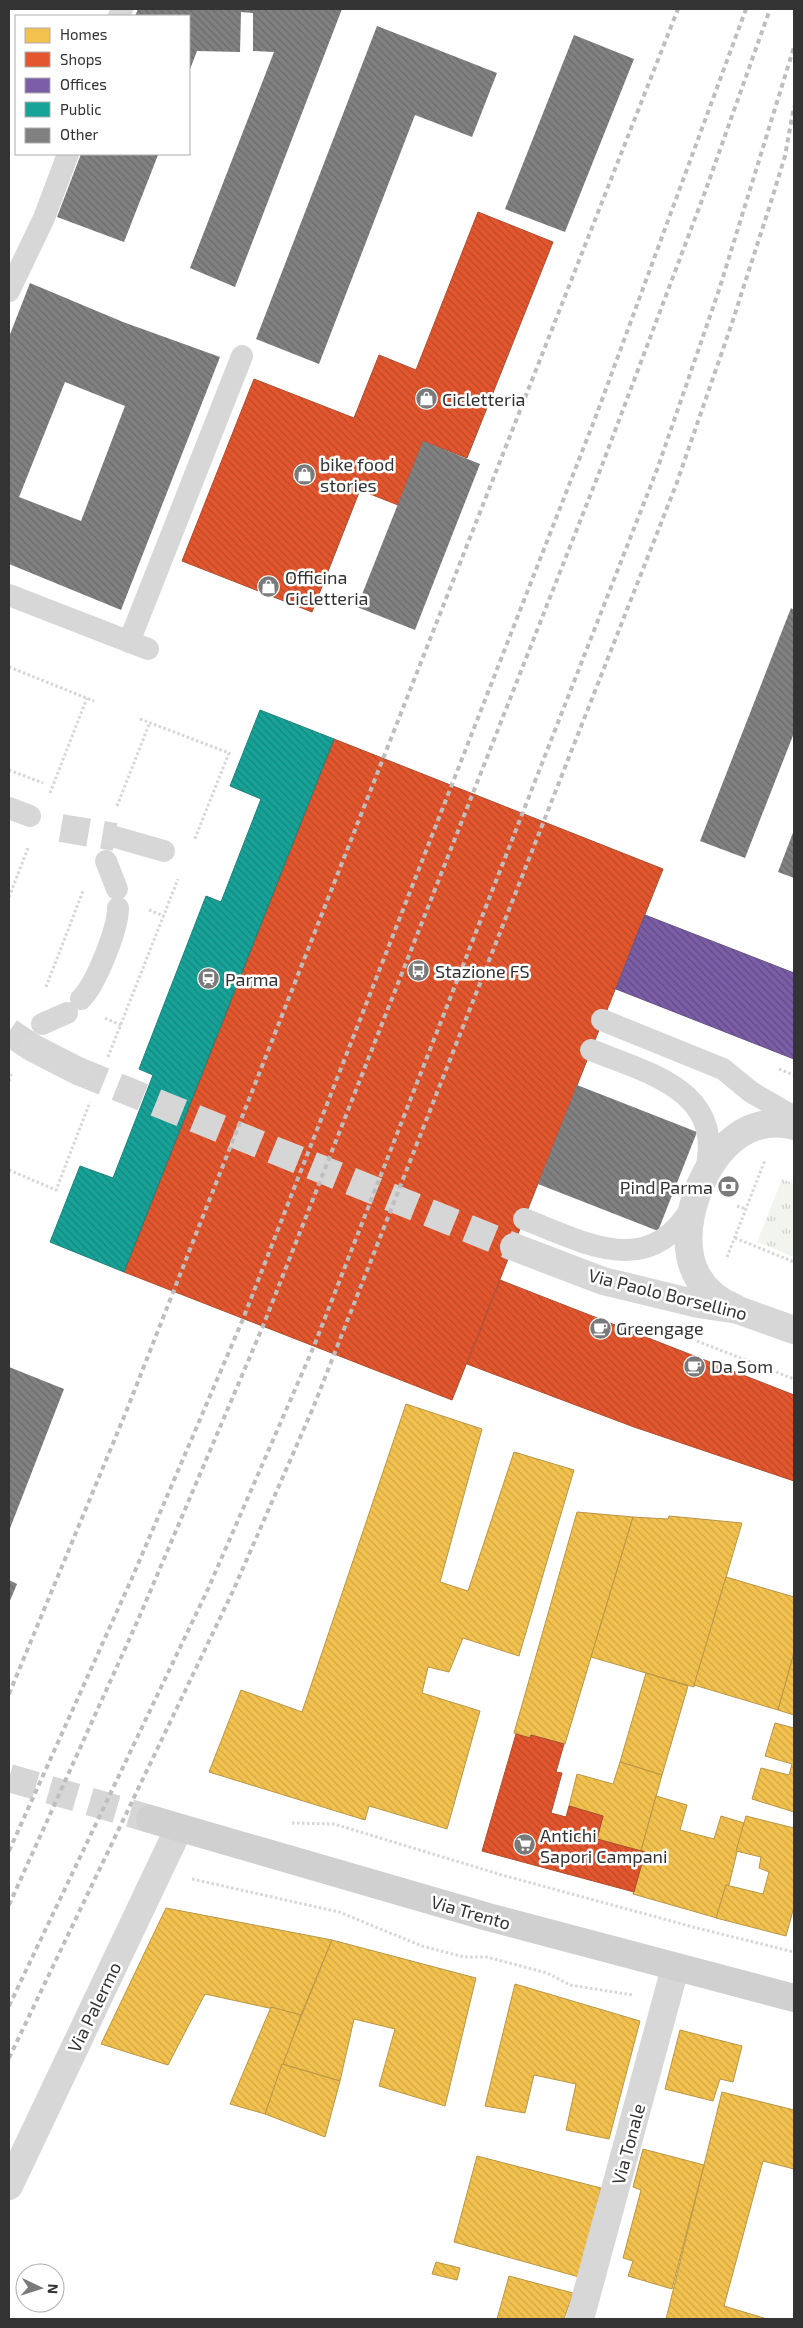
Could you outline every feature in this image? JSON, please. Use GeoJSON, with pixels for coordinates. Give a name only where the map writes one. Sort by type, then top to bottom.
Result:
{"type":"FeatureCollection","features":[{"type":"Feature","properties":{"kind":"main road","name":"Via Trento"},"geometry":{"type":"LineString","coordinates":[[150,1819],[478,1914],[675,1968],[794,1998]]}},
{"type":"Feature","properties":{"kind":"street"},"geometry":{"type":"LineString","coordinates":[[38,1036],[78,1071]]}},
{"type":"Feature","properties":{"kind":"street"},"geometry":{"type":"LineString","coordinates":[[746,1312],[718,1298],[696,1273],[687,1242],[688,1225],[693,1204],[715,1156],[726,1144],[739,1134],[754,1127],[770,1124],[794,1126]]}},
{"type":"Feature","properties":{"kind":"street","name":"Via Paolo Borsellino"},"geometry":{"type":"LineString","coordinates":[[514,1247],[604,1281],[698,1304],[746,1312],[794,1330]]}},
{"type":"Feature","properties":{"kind":"street","name":"Via Palermo"},"geometry":{"type":"LineString","coordinates":[[9,2186],[160,1872],[179,1828]]}},
{"type":"Feature","properties":{"kind":"street","name":"Via Tonale"},"geometry":{"type":"LineString","coordinates":[[580,2319],[675,1968]]}},
{"type":"Feature","properties":{"kind":"lane"},"geometry":{"type":"LineString","coordinates":[[9,291],[44,218],[68,155]]}},
{"type":"Feature","properties":{"kind":"lane"},"geometry":{"type":"LineString","coordinates":[[9,595],[139,645],[242,356]]}},
{"type":"Feature","properties":{"kind":"lane"},"geometry":{"type":"LineString","coordinates":[[9,808],[30,816]]}},
{"type":"Feature","properties":{"kind":"lane"},"geometry":{"type":"LineString","coordinates":[[115,837],[164,851]]}},
{"type":"Feature","properties":{"kind":"lane"},"geometry":{"type":"LineString","coordinates":[[38,1036],[81,1006],[114,931],[122,903],[106,861]]}},
{"type":"Feature","properties":{"kind":"lane"},"geometry":{"type":"LineString","coordinates":[[602,1020],[723,1068],[751,1092],[794,1117]]}},
{"type":"Feature","properties":{"kind":"lane"},"geometry":{"type":"LineString","coordinates":[[591,1050],[664,1080],[678,1087],[690,1099],[706,1128],[708,1160],[704,1177]]}},
{"type":"Feature","properties":{"kind":"lane","name":"Via Paolo Borsellino"},"geometry":{"type":"LineString","coordinates":[[524,1219],[598,1248],[630,1251],[646,1248],[674,1231],[693,1204]]}},
{"type":"Feature","properties":{"kind":"path"},"geometry":{"type":"LineString","coordinates":[[9,667],[94,701]]}},
{"type":"Feature","properties":{"kind":"path"},"geometry":{"type":"LineString","coordinates":[[140,719],[228,753],[192,844]]}},
{"type":"Feature","properties":{"kind":"path"},"geometry":{"type":"LineString","coordinates":[[114,813],[150,722]]}},
{"type":"Feature","properties":{"kind":"path"},"geometry":{"type":"LineString","coordinates":[[9,770],[43,783]]}},
{"type":"Feature","properties":{"kind":"path"},"geometry":{"type":"LineString","coordinates":[[106,1061],[182,871]]}},
{"type":"Feature","properties":{"kind":"path"},"geometry":{"type":"LineString","coordinates":[[43,994],[85,886]]}},
{"type":"Feature","properties":{"kind":"path"},"geometry":{"type":"LineString","coordinates":[[9,1081],[12,1072]]}},
{"type":"Feature","properties":{"kind":"path"},"geometry":{"type":"LineString","coordinates":[[9,1170],[56,1190],[92,1098]]}},
{"type":"Feature","properties":{"kind":"path"},"geometry":{"type":"LineString","coordinates":[[725,1263],[768,1154]]}},
{"type":"Feature","properties":{"kind":"path"},"geometry":{"type":"LineString","coordinates":[[738,1206],[746,1209]]}},
{"type":"Feature","properties":{"kind":"path"},"geometry":{"type":"LineString","coordinates":[[735,1238],[794,1262]]}},
{"type":"Feature","properties":{"kind":"path"},"geometry":{"type":"LineString","coordinates":[[698,1332],[695,1340],[794,1379]]}},
{"type":"Feature","properties":{"kind":"path"},"geometry":{"type":"LineString","coordinates":[[288,1823],[334,1824],[502,1874],[694,1927],[794,1952]]}},
{"type":"Feature","properties":{"kind":"path"},"geometry":{"type":"LineString","coordinates":[[160,1872],[339,1912],[422,1946],[464,1957],[487,1957],[547,1973],[570,1985],[604,1992],[639,1996],[666,2003]]}},
{"type":"Feature","properties":{"kind":"green space"},"geometry":{"type":"Polygon","coordinates":[[[782,1179],[794,1184],[794,1257],[757,1242],[782,1179]]]}},
{"type":"Feature","properties":{"kind":"building: Homes"},"geometry":{"type":"Polygon","coordinates":[[[406,1404],[482,1429],[440,1582],[468,1591],[514,1452],[574,1470],[519,1656],[463,1638],[449,1672],[428,1667],[422,1693],[480,1711],[447,1829],[369,1806],[365,1820],[209,1772],[241,1690],[302,1712],[406,1404]]]}},
{"type":"Feature","properties":{"kind":"building: Homes"},"geometry":{"type":"Polygon","coordinates":[[[577,1512],[633,1517],[565,1744],[531,1735],[530,1738],[514,1733],[577,1512]]]}},
{"type":"Feature","properties":{"kind":"building: Homes"},"geometry":{"type":"Polygon","coordinates":[[[669,1516],[742,1523],[694,1687],[591,1657],[633,1517],[668,1519],[669,1516]]]}},
{"type":"Feature","properties":{"kind":"building: Homes"},"geometry":{"type":"Polygon","coordinates":[[[726,1577],[794,1597],[794,1653],[778,1710],[694,1685],[726,1577]]]}},
{"type":"Feature","properties":{"kind":"building: Homes"},"geometry":{"type":"Polygon","coordinates":[[[794,1653],[794,1715],[778,1710],[794,1653]]]}},
{"type":"Feature","properties":{"kind":"building: Homes"},"geometry":{"type":"Polygon","coordinates":[[[646,1673],[688,1686],[662,1775],[620,1762],[646,1673]]]}},
{"type":"Feature","properties":{"kind":"building: Homes"},"geometry":{"type":"Polygon","coordinates":[[[775,1723],[794,1728],[794,1812],[752,1799],[761,1768],[789,1775],[792,1764],[765,1756],[775,1723]]]}},
{"type":"Feature","properties":{"kind":"building: Homes"},"geometry":{"type":"Polygon","coordinates":[[[620,1762],[662,1775],[641,1851],[597,1839],[603,1816],[569,1806],[577,1774],[613,1784],[620,1762]]]}},
{"type":"Feature","properties":{"kind":"building: Homes"},"geometry":{"type":"Polygon","coordinates":[[[656,1796],[687,1805],[680,1830],[714,1839],[721,1816],[744,1823],[729,1885],[726,1885],[717,1918],[633,1894],[645,1852],[641,1851],[656,1796]]]}},
{"type":"Feature","properties":{"kind":"building: Homes"},"geometry":{"type":"Polygon","coordinates":[[[746,1816],[794,1828],[794,1907],[786,1936],[716,1918],[726,1885],[763,1894],[769,1872],[759,1868],[761,1857],[736,1851],[746,1816]]]}},
{"type":"Feature","properties":{"kind":"building: Homes"},"geometry":{"type":"Polygon","coordinates":[[[166,1908],[332,1940],[301,2015],[205,1994],[168,2065],[101,2044],[166,1908]]]}},
{"type":"Feature","properties":{"kind":"building: Homes"},"geometry":{"type":"Polygon","coordinates":[[[332,1940],[476,1978],[445,2106],[379,2086],[395,2029],[354,2019],[340,2081],[282,2064],[332,1940]]]}},
{"type":"Feature","properties":{"kind":"building: Homes"},"geometry":{"type":"Polygon","coordinates":[[[515,1984],[640,2021],[609,2139],[566,2130],[576,2084],[534,2075],[525,2113],[485,2106],[515,1984]]]}},
{"type":"Feature","properties":{"kind":"building: Homes"},"geometry":{"type":"Polygon","coordinates":[[[271,2007],[301,2015],[265,2114],[230,2104],[271,2007]]]}},
{"type":"Feature","properties":{"kind":"building: Homes"},"geometry":{"type":"Polygon","coordinates":[[[680,2030],[742,2046],[733,2082],[720,2079],[713,2101],[665,2089],[680,2030]]]}},
{"type":"Feature","properties":{"kind":"building: Homes"},"geometry":{"type":"Polygon","coordinates":[[[282,2064],[340,2081],[325,2137],[265,2114],[282,2064]]]}},
{"type":"Feature","properties":{"kind":"building: Homes"},"geometry":{"type":"Polygon","coordinates":[[[722,2092],[794,2110],[794,2169],[763,2161],[724,2306],[767,2319],[666,2319],[722,2092]]]}},
{"type":"Feature","properties":{"kind":"building: Homes"},"geometry":{"type":"Polygon","coordinates":[[[643,2149],[704,2165],[672,2289],[628,2276],[633,2261],[623,2258],[641,2190],[633,2187],[643,2149]]]}},
{"type":"Feature","properties":{"kind":"building: Homes"},"geometry":{"type":"Polygon","coordinates":[[[477,2156],[601,2188],[579,2277],[454,2242],[477,2156]]]}},
{"type":"Feature","properties":{"kind":"building: Homes"},"geometry":{"type":"Polygon","coordinates":[[[436,2262],[460,2268],[457,2280],[432,2274],[436,2262]]]}},
{"type":"Feature","properties":{"kind":"building: Homes"},"geometry":{"type":"Polygon","coordinates":[[[509,2276],[573,2293],[564,2319],[497,2319],[509,2276]]]}},
{"type":"Feature","properties":{"kind":"building: Shops","name":"Cicletteria"},"geometry":{"type":"Polygon","coordinates":[[[478,212],[553,242],[467,458],[423,441],[398,505],[360,490],[312,612],[182,561],[254,379],[354,418],[379,355],[416,370],[478,212]]]}},
{"type":"Feature","properties":{"kind":"building: Shops"},"geometry":{"type":"Polygon","coordinates":[[[334,739],[663,869],[452,1400],[124,1272],[334,739]]]}},
{"type":"Feature","properties":{"kind":"building: Shops"},"geometry":{"type":"Polygon","coordinates":[[[500,1280],[794,1395],[794,1481],[634,1427],[467,1364],[500,1280]]]}},
{"type":"Feature","properties":{"kind":"building: Shops"},"geometry":{"type":"Polygon","coordinates":[[[516,1734],[530,1738],[531,1735],[564,1744],[556,1772],[562,1773],[551,1813],[566,1817],[569,1806],[603,1816],[597,1839],[645,1852],[634,1892],[482,1851],[516,1734]]]}},
{"type":"Feature","properties":{"kind":"building: Offices"},"geometry":{"type":"Polygon","coordinates":[[[645,915],[794,973],[794,1059],[616,989],[645,915]]]}},
{"type":"Feature","properties":{"kind":"building: Public"},"geometry":{"type":"Polygon","coordinates":[[[260,710],[334,739],[124,1272],[50,1242],[80,1166],[113,1178],[153,1075],[139,1069],[206,896],[221,902],[261,799],[230,786],[260,710]]]}},
{"type":"Feature","properties":{"kind":"building: Other"},"geometry":{"type":"Polygon","coordinates":[[[138,9],[342,9],[235,287],[190,268],[274,52],[253,51],[253,13],[241,12],[240,52],[197,51],[190,69],[190,15],[135,15],[138,9]]]}},
{"type":"Feature","properties":{"kind":"building: Other"},"geometry":{"type":"Polygon","coordinates":[[[377,26],[497,73],[472,137],[415,115],[319,364],[256,339],[377,26]]]}},
{"type":"Feature","properties":{"kind":"building: Other"},"geometry":{"type":"Polygon","coordinates":[[[574,35],[634,59],[565,232],[505,209],[574,35]]]}},
{"type":"Feature","properties":{"kind":"building: Other"},"geometry":{"type":"Polygon","coordinates":[[[81,155],[158,155],[124,242],[57,217],[81,155]]]}},
{"type":"Feature","properties":{"kind":"building: Other"},"geometry":{"type":"Polygon","coordinates":[[[30,283],[123,322],[220,357],[121,610],[9,564],[9,337],[30,283]],[[65,382],[19,497],[81,521],[125,406],[65,382]]]}},
{"type":"Feature","properties":{"kind":"building: Other"},"geometry":{"type":"Polygon","coordinates":[[[423,441],[480,464],[415,630],[357,607],[423,441]]]}},
{"type":"Feature","properties":{"kind":"building: Other"},"geometry":{"type":"Polygon","coordinates":[[[791,608],[794,610],[794,733],[745,858],[700,841],[791,608]]]}},
{"type":"Feature","properties":{"kind":"building: Other"},"geometry":{"type":"Polygon","coordinates":[[[794,830],[794,878],[778,872],[794,830]]]}},
{"type":"Feature","properties":{"kind":"building: Other"},"geometry":{"type":"Polygon","coordinates":[[[577,1085],[697,1132],[658,1231],[538,1184],[577,1085]]]}},
{"type":"Feature","properties":{"kind":"building: Other"},"geometry":{"type":"Polygon","coordinates":[[[9,1367],[64,1389],[9,1531],[9,1367]]]}},
{"type":"Feature","properties":{"kind":"building: Other"},"geometry":{"type":"Polygon","coordinates":[[[9,1580],[17,1584],[9,1603],[9,1580]]]}},
{"type":"Feature","properties":{"kind":"tunnel"},"geometry":{"type":"LineString","coordinates":[[61,828],[115,837]]}},
{"type":"Feature","properties":{"kind":"tunnel"},"geometry":{"type":"LineString","coordinates":[[9,1032],[33,1048]]}},
{"type":"Feature","properties":{"kind":"tunnel"},"geometry":{"type":"LineString","coordinates":[[78,1071],[514,1247]]}},
{"type":"Feature","properties":{"kind":"tunnel"},"geometry":{"type":"LineString","coordinates":[[9,1778],[150,1819]]}},
{"type":"Feature","properties":{"kind":"railway"},"geometry":{"type":"LineString","coordinates":[[9,1694],[126,1412],[678,9]]}},
{"type":"Feature","properties":{"kind":"railway"},"geometry":{"type":"LineString","coordinates":[[9,1851],[132,1578],[243,1319],[596,416],[746,9]]}},
{"type":"Feature","properties":{"kind":"railway"},"geometry":{"type":"LineString","coordinates":[[9,1905],[138,1620],[263,1326],[601,468],[705,192],[770,9]]}},
{"type":"Feature","properties":{"kind":"railway"},"geometry":{"type":"LineString","coordinates":[[9,2006],[208,1589],[314,1346],[658,467],[719,290],[794,47]]}},
{"type":"Feature","properties":{"kind":"railway"},"geometry":{"type":"LineString","coordinates":[[9,2058],[233,1591],[313,1408],[676,485],[731,326],[770,205],[785,156],[794,106]]}},
{"type":"Feature","properties":{"kind":"place","name":"Cicletteria"},"geometry":{"type":"Point","coordinates":[426,399]}},
{"type":"Feature","properties":{"kind":"place","name":"bike food stories"},"geometry":{"type":"Point","coordinates":[304,474]}},
{"type":"Feature","properties":{"kind":"place","name":"Officina Cicletteria"},"geometry":{"type":"Point","coordinates":[269,587]}},
{"type":"Feature","properties":{"kind":"place","name":"Stazione FS"},"geometry":{"type":"Point","coordinates":[419,971]}},
{"type":"Feature","properties":{"kind":"place","name":"Parma"},"geometry":{"type":"Point","coordinates":[209,979]}},
{"type":"Feature","properties":{"kind":"place","name":"Pind Parma"},"geometry":{"type":"Point","coordinates":[729,1187]}},
{"type":"Feature","properties":{"kind":"place","name":"Greengage"},"geometry":{"type":"Point","coordinates":[600,1328]}},
{"type":"Feature","properties":{"kind":"place","name":"Da Som"},"geometry":{"type":"Point","coordinates":[695,1366]}},
{"type":"Feature","properties":{"kind":"place","name":"Antichi Sapori Campani"},"geometry":{"type":"Point","coordinates":[524,1845]}}]}
